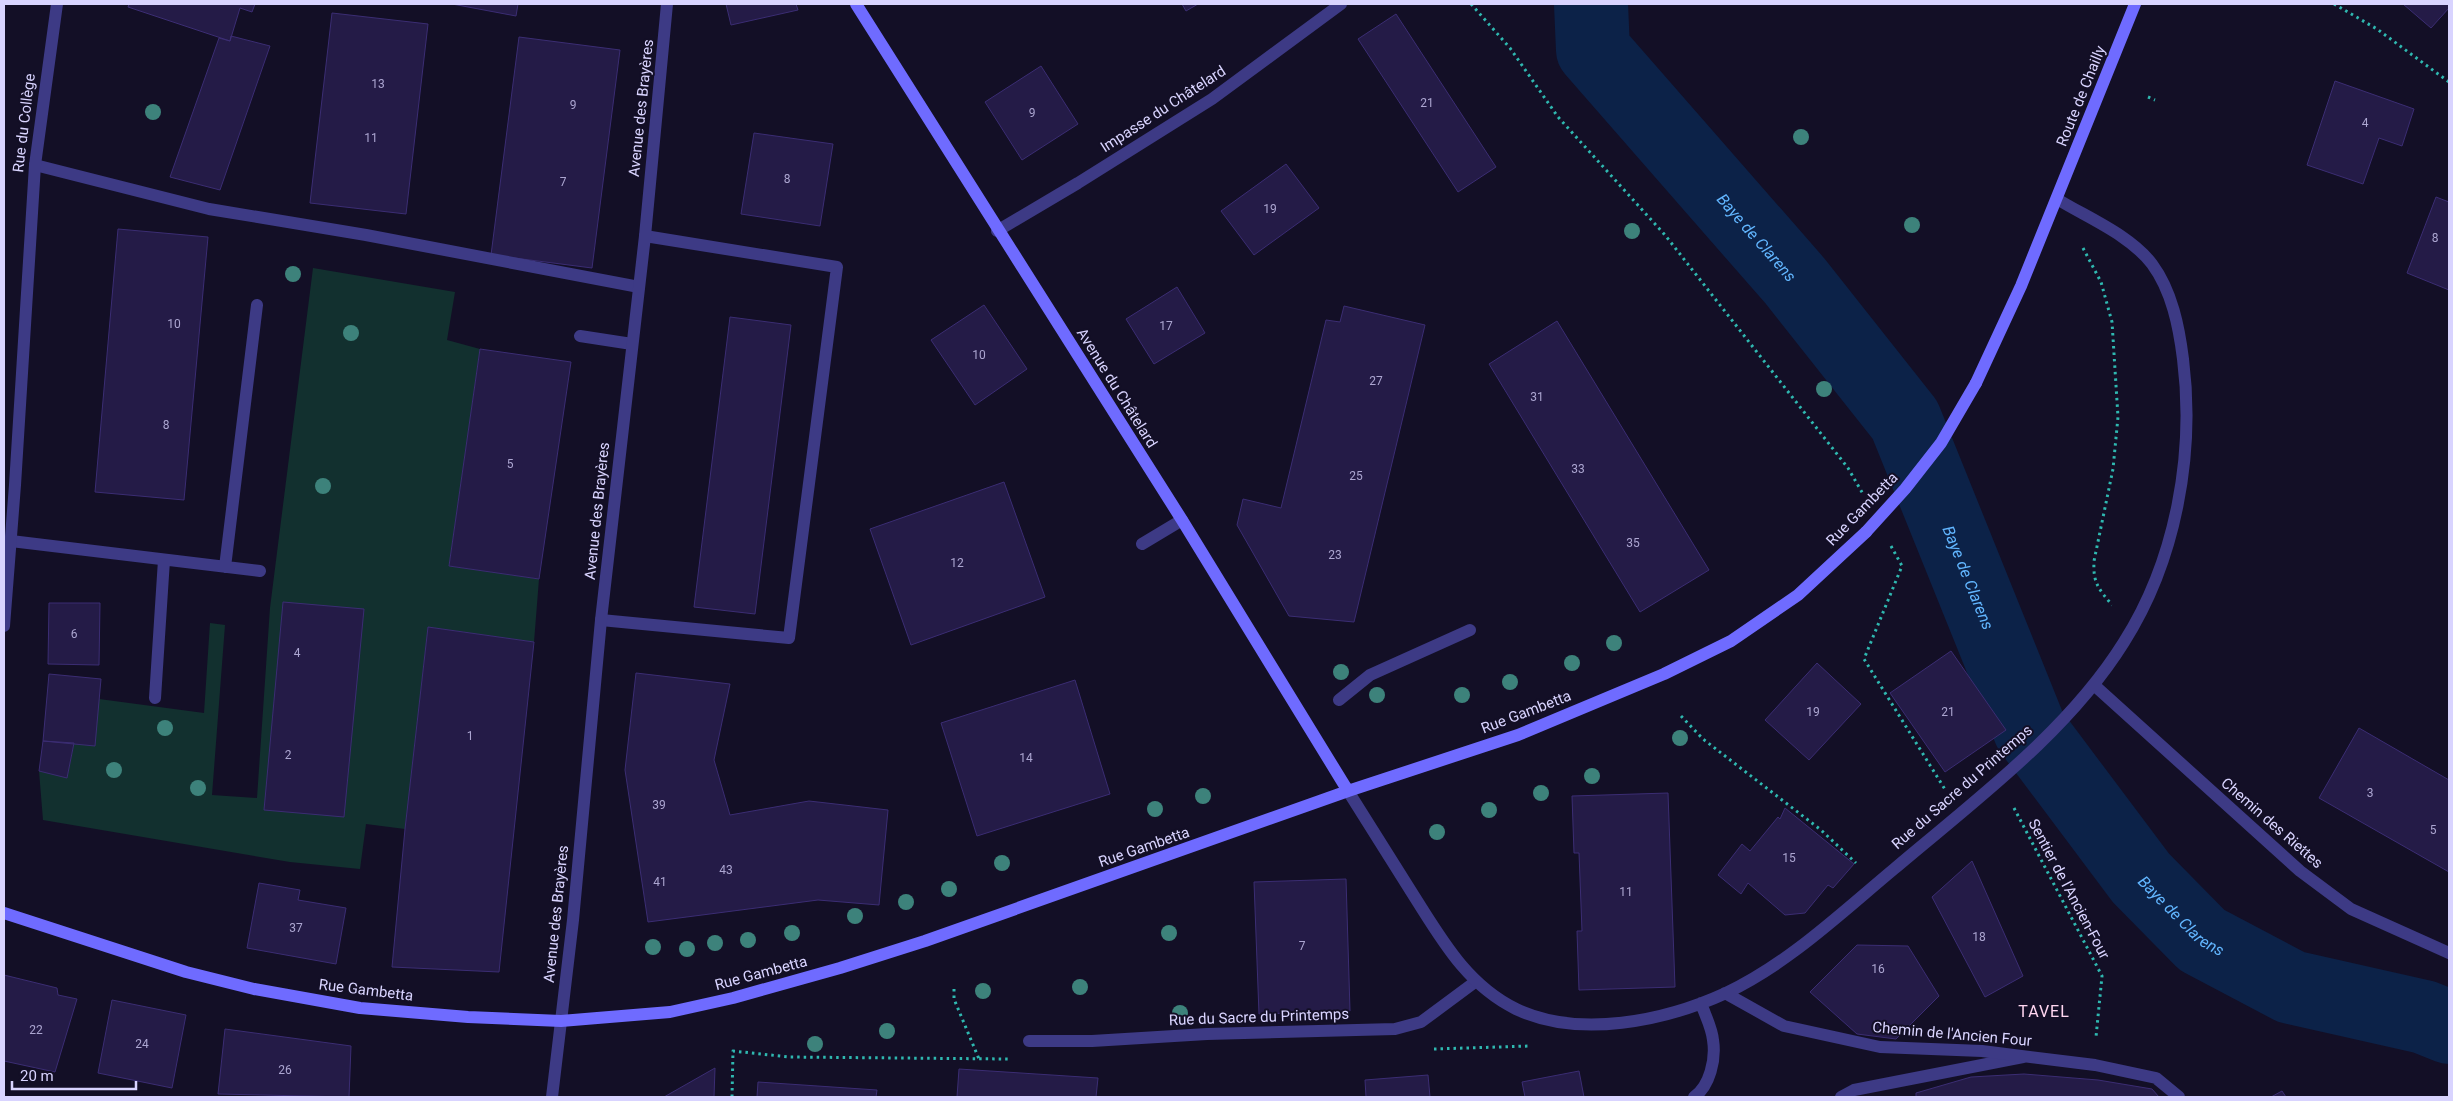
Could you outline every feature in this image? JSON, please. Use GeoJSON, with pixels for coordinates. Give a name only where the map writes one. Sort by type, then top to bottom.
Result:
{"type":"FeatureCollection","features":[{"type":"Feature","properties":{"kind":"main road","name":"Avenue du Châtelard"},"geometry":{"type":"LineString","coordinates":[[856,4],[997,231],[1182,520],[1348,791]]}},
{"type":"Feature","properties":{"kind":"main road","name":"Route de Chailly"},"geometry":{"type":"LineString","coordinates":[[2057,199],[2135,4]]}},
{"type":"Feature","properties":{"kind":"main road","name":"Rue Gambetta"},"geometry":{"type":"LineString","coordinates":[[4,913],[186,972],[254,989],[360,1008],[468,1017],[561,1021],[670,1012],[733,998],[840,968],[1006,912],[1348,791],[1518,735],[1664,674],[1731,641],[1798,595],[1866,532],[1941,443],[1976,383],[2021,286],[2057,199]]}},
{"type":"Feature","properties":{"kind":"street","name":"Rue du Collège"},"geometry":{"type":"LineString","coordinates":[[4,626],[11,541],[9,485],[35,165],[57,4]]}},
{"type":"Feature","properties":{"kind":"street","name":"Avenue des Brayères"},"geometry":{"type":"LineString","coordinates":[[552,1097],[602,620],[645,236],[667,4]]}},
{"type":"Feature","properties":{"kind":"street","name":"Impasse du Châtelard"},"geometry":{"type":"LineString","coordinates":[[997,231],[1070,188],[1212,99],[1341,4]]}},
{"type":"Feature","properties":{"kind":"street"},"geometry":{"type":"LineString","coordinates":[[35,165],[209,209],[366,235],[639,287]]}},
{"type":"Feature","properties":{"kind":"street","name":"Rue du Sacre du Printemps"},"geometry":{"type":"LineString","coordinates":[[1348,791],[1450,952],[1475,982],[1494,997],[1519,1010],[1545,1019],[1576,1024],[1619,1022],[1659,1015],[1701,1003],[1760,975],[1791,954],[2009,772],[2094,685],[2123,644],[2140,615],[2166,548],[2178,497],[2185,451],[2186,380],[2180,336],[2168,293],[2151,263],[2123,238],[2057,199]]}},
{"type":"Feature","properties":{"kind":"street"},"geometry":{"type":"LineString","coordinates":[[602,620],[789,638],[837,267],[645,236]]}},
{"type":"Feature","properties":{"kind":"street"},"geometry":{"type":"LineString","coordinates":[[225,567],[257,305]]}},
{"type":"Feature","properties":{"kind":"street"},"geometry":{"type":"LineString","coordinates":[[580,336],[632,344]]}},
{"type":"Feature","properties":{"kind":"street"},"geometry":{"type":"LineString","coordinates":[[1142,544],[1182,520]]}},
{"type":"Feature","properties":{"kind":"street"},"geometry":{"type":"LineString","coordinates":[[11,541],[260,571]]}},
{"type":"Feature","properties":{"kind":"street"},"geometry":{"type":"LineString","coordinates":[[155,698],[164,560]]}},
{"type":"Feature","properties":{"kind":"street"},"geometry":{"type":"LineString","coordinates":[[1339,700],[1370,675],[1470,630]]}},
{"type":"Feature","properties":{"kind":"street","name":"Chemin des Riettes"},"geometry":{"type":"LineString","coordinates":[[2094,685],[2300,872],[2351,909],[2449,953]]}},
{"type":"Feature","properties":{"kind":"street","name":"Rue du Sacre du Printemps"},"geometry":{"type":"LineString","coordinates":[[1029,1041],[1092,1041],[1207,1034],[1395,1029],[1421,1022],[1475,982]]}},
{"type":"Feature","properties":{"kind":"street","name":"Chemin de l'Ancien Four"},"geometry":{"type":"LineString","coordinates":[[1725,993],[1784,1026],[1880,1047],[1982,1051],[2070,1061],[2156,1078],[2178,1097]]}},
{"type":"Feature","properties":{"kind":"street"},"geometry":{"type":"LineString","coordinates":[[1694,1097],[1700,1093],[1712,1068],[1713,1040],[1701,1003]]}},
{"type":"Feature","properties":{"kind":"street"},"geometry":{"type":"LineString","coordinates":[[1841,1097],[1854,1090],[2023,1057]]}},
{"type":"Feature","properties":{"kind":"path"},"geometry":{"type":"LineString","coordinates":[[1471,4],[1510,48],[1558,117],[1664,235],[1848,468],[1866,501]]}},
{"type":"Feature","properties":{"kind":"path"},"geometry":{"type":"LineString","coordinates":[[2334,4],[2377,29],[2449,82]]}},
{"type":"Feature","properties":{"kind":"path"},"geometry":{"type":"LineString","coordinates":[[2148,97],[2155,100]]}},
{"type":"Feature","properties":{"kind":"path"},"geometry":{"type":"LineString","coordinates":[[2082,247],[2101,282],[2112,322],[2118,418],[2113,469],[2093,574],[2096,586],[2115,609]]}},
{"type":"Feature","properties":{"kind":"path"},"geometry":{"type":"LineString","coordinates":[[1889,542],[1902,566],[1864,659],[1946,791]]}},
{"type":"Feature","properties":{"kind":"path"},"geometry":{"type":"LineString","coordinates":[[1681,716],[1702,739],[1821,830],[1861,867]]}},
{"type":"Feature","properties":{"kind":"path","name":"Sentier de l'Ancien-Four"},"geometry":{"type":"LineString","coordinates":[[2014,808],[2102,976],[2097,1010]]}},
{"type":"Feature","properties":{"kind":"path"},"geometry":{"type":"LineString","coordinates":[[954,989],[954,999],[979,1059]]}},
{"type":"Feature","properties":{"kind":"path"},"geometry":{"type":"LineString","coordinates":[[732,1097],[733,1051]]}},
{"type":"Feature","properties":{"kind":"green space"},"geometry":{"type":"Polygon","coordinates":[[[313,268],[455,292],[447,340],[480,349],[449,566],[539,579],[534,642],[428,627],[405,829],[366,824],[360,869],[290,862],[43,820],[39,771],[67,777],[74,743],[99,699],[204,713],[210,623],[225,625],[212,795],[257,798],[270,608],[313,268]]]}},
{"type":"Feature","properties":{"kind":"building"},"geometry":{"type":"Polygon","coordinates":[[[129,4],[255,4],[252,12],[240,8],[230,41],[128,7],[129,4]]]}},
{"type":"Feature","properties":{"kind":"building"},"geometry":{"type":"Polygon","coordinates":[[[452,4],[518,4],[516,16],[452,4]]]}},
{"type":"Feature","properties":{"kind":"building"},"geometry":{"type":"Polygon","coordinates":[[[726,4],[796,4],[798,10],[731,25],[726,4]]]}},
{"type":"Feature","properties":{"kind":"building"},"geometry":{"type":"Polygon","coordinates":[[[1182,4],[1198,4],[1186,11],[1182,4]]]}},
{"type":"Feature","properties":{"kind":"building"},"geometry":{"type":"Polygon","coordinates":[[[2403,4],[2449,4],[2449,8],[2431,28],[2403,4]]]}},
{"type":"Feature","properties":{"kind":"building"},"geometry":{"type":"Polygon","coordinates":[[[332,13],[428,24],[406,214],[310,203],[332,13]]]}},
{"type":"Feature","properties":{"kind":"building"},"geometry":{"type":"Polygon","coordinates":[[[1396,14],[1496,167],[1458,192],[1358,39],[1396,14]]]}},
{"type":"Feature","properties":{"kind":"building"},"geometry":{"type":"Polygon","coordinates":[[[231,36],[270,46],[220,190],[170,177],[219,38],[230,41],[231,36]]]}},
{"type":"Feature","properties":{"kind":"building"},"geometry":{"type":"Polygon","coordinates":[[[519,37],[620,50],[592,268],[491,255],[519,37]]]}},
{"type":"Feature","properties":{"kind":"building"},"geometry":{"type":"Polygon","coordinates":[[[1041,66],[1078,124],[1022,160],[985,102],[1041,66]]]}},
{"type":"Feature","properties":{"kind":"building"},"geometry":{"type":"Polygon","coordinates":[[[2335,81],[2414,109],[2402,146],[2379,138],[2363,184],[2307,165],[2335,81]]]}},
{"type":"Feature","properties":{"kind":"building"},"geometry":{"type":"Polygon","coordinates":[[[754,133],[833,144],[820,226],[741,214],[754,133]]]}},
{"type":"Feature","properties":{"kind":"building"},"geometry":{"type":"Polygon","coordinates":[[[1286,164],[1319,208],[1254,255],[1221,211],[1286,164]]]}},
{"type":"Feature","properties":{"kind":"building"},"geometry":{"type":"Polygon","coordinates":[[[2436,197],[2449,202],[2449,290],[2407,273],[2436,197]]]}},
{"type":"Feature","properties":{"kind":"building"},"geometry":{"type":"Polygon","coordinates":[[[118,229],[208,237],[184,500],[95,492],[118,229]]]}},
{"type":"Feature","properties":{"kind":"building"},"geometry":{"type":"Polygon","coordinates":[[[1177,287],[1205,333],[1154,364],[1126,319],[1177,287]]]}},
{"type":"Feature","properties":{"kind":"building"},"geometry":{"type":"Polygon","coordinates":[[[984,305],[1027,369],[975,405],[931,340],[984,305]]]}},
{"type":"Feature","properties":{"kind":"building"},"geometry":{"type":"Polygon","coordinates":[[[1344,306],[1425,325],[1354,622],[1289,616],[1237,525],[1243,499],[1281,508],[1326,320],[1340,322],[1344,306]]]}},
{"type":"Feature","properties":{"kind":"building"},"geometry":{"type":"Polygon","coordinates":[[[730,317],[791,325],[755,614],[694,607],[730,317]]]}},
{"type":"Feature","properties":{"kind":"building"},"geometry":{"type":"Polygon","coordinates":[[[1557,321],[1709,570],[1640,612],[1489,364],[1557,321]]]}},
{"type":"Feature","properties":{"kind":"building"},"geometry":{"type":"Polygon","coordinates":[[[480,349],[571,362],[539,579],[449,566],[480,349]]]}},
{"type":"Feature","properties":{"kind":"building"},"geometry":{"type":"Polygon","coordinates":[[[1004,482],[1045,597],[911,645],[870,529],[1004,482]]]}},
{"type":"Feature","properties":{"kind":"building"},"geometry":{"type":"Polygon","coordinates":[[[283,602],[364,609],[344,817],[264,810],[283,602]]]}},
{"type":"Feature","properties":{"kind":"building"},"geometry":{"type":"Polygon","coordinates":[[[49,603],[100,603],[99,665],[48,664],[49,603]]]}},
{"type":"Feature","properties":{"kind":"building"},"geometry":{"type":"Polygon","coordinates":[[[428,627],[534,642],[499,972],[392,967],[405,829],[428,627]]]}},
{"type":"Feature","properties":{"kind":"building"},"geometry":{"type":"Polygon","coordinates":[[[1951,651],[2006,730],[1945,772],[1890,693],[1951,651]]]}},
{"type":"Feature","properties":{"kind":"building"},"geometry":{"type":"Polygon","coordinates":[[[1817,663],[1861,704],[1809,760],[1765,720],[1817,663]]]}},
{"type":"Feature","properties":{"kind":"building"},"geometry":{"type":"Polygon","coordinates":[[[636,673],[730,684],[714,760],[730,815],[809,801],[888,810],[879,905],[818,900],[648,922],[625,770],[636,673]]]}},
{"type":"Feature","properties":{"kind":"building"},"geometry":{"type":"Polygon","coordinates":[[[49,674],[101,679],[95,746],[43,741],[49,674]]]}},
{"type":"Feature","properties":{"kind":"building"},"geometry":{"type":"Polygon","coordinates":[[[1075,680],[1110,794],[977,836],[941,723],[1075,680]]]}},
{"type":"Feature","properties":{"kind":"building"},"geometry":{"type":"Polygon","coordinates":[[[2359,728],[2449,780],[2449,872],[2319,798],[2359,728]]]}},
{"type":"Feature","properties":{"kind":"building"},"geometry":{"type":"Polygon","coordinates":[[[43,741],[74,743],[67,778],[39,771],[43,741]]]}},
{"type":"Feature","properties":{"kind":"building"},"geometry":{"type":"Polygon","coordinates":[[[1668,793],[1675,987],[1579,990],[1577,931],[1582,931],[1579,853],[1574,853],[1572,796],[1668,793]]]}},
{"type":"Feature","properties":{"kind":"building"},"geometry":{"type":"Polygon","coordinates":[[[1785,808],[1854,864],[1833,888],[1828,885],[1805,913],[1785,915],[1748,883],[1741,894],[1718,875],[1742,844],[1750,851],[1778,817],[1780,819],[1785,808]]]}},
{"type":"Feature","properties":{"kind":"building"},"geometry":{"type":"Polygon","coordinates":[[[1972,861],[2023,976],[1985,997],[1932,897],[1972,861]]]}},
{"type":"Feature","properties":{"kind":"building"},"geometry":{"type":"Polygon","coordinates":[[[1346,879],[1350,1011],[1259,1014],[1254,882],[1346,879]]]}},
{"type":"Feature","properties":{"kind":"building"},"geometry":{"type":"Polygon","coordinates":[[[259,883],[300,890],[298,900],[346,908],[336,964],[247,948],[259,883]]]}},
{"type":"Feature","properties":{"kind":"building"},"geometry":{"type":"Polygon","coordinates":[[[1857,945],[1908,946],[1939,996],[1896,1039],[1857,1034],[1810,992],[1857,945]]]}},
{"type":"Feature","properties":{"kind":"building"},"geometry":{"type":"Polygon","coordinates":[[[4,975],[57,988],[58,995],[77,999],[55,1072],[4,1061],[4,975]]]}},
{"type":"Feature","properties":{"kind":"building"},"geometry":{"type":"Polygon","coordinates":[[[112,1000],[186,1015],[172,1088],[98,1073],[112,1000]]]}},
{"type":"Feature","properties":{"kind":"building"},"geometry":{"type":"Polygon","coordinates":[[[225,1029],[351,1046],[349,1097],[218,1094],[225,1029]]]}},
{"type":"Feature","properties":{"kind":"building"},"geometry":{"type":"Polygon","coordinates":[[[715,1068],[714,1097],[664,1097],[715,1068]]]}},
{"type":"Feature","properties":{"kind":"building"},"geometry":{"type":"Polygon","coordinates":[[[959,1069],[1098,1078],[1096,1097],[957,1097],[959,1069]]]}},
{"type":"Feature","properties":{"kind":"building"},"geometry":{"type":"Polygon","coordinates":[[[1579,1071],[1584,1097],[1525,1097],[1522,1082],[1579,1071]]]}},
{"type":"Feature","properties":{"kind":"building"},"geometry":{"type":"Polygon","coordinates":[[[2024,1074],[2098,1080],[2152,1089],[2159,1097],[1916,1097],[1916,1093],[1971,1077],[2024,1074]]]}},
{"type":"Feature","properties":{"kind":"building"},"geometry":{"type":"Polygon","coordinates":[[[1428,1075],[1430,1097],[1366,1097],[1365,1080],[1428,1075]]]}},
{"type":"Feature","properties":{"kind":"building"},"geometry":{"type":"Polygon","coordinates":[[[758,1082],[877,1090],[876,1097],[757,1097],[758,1082]]]}},
{"type":"Feature","properties":{"kind":"building"},"geometry":{"type":"Polygon","coordinates":[[[2282,1091],[2286,1097],[2271,1097],[2282,1091]]]}},
{"type":"Feature","properties":{"kind":"waterway","name":"Baye de Clarens"},"geometry":{"type":"LineString","coordinates":[[1591,4],[1593,50],[1795,281],[1905,420],[2030,730],[2141,878],[2202,940],[2291,987],[2424,1017],[2449,1027]]}},
{"type":"Feature","properties":{"kind":"district","name":"TAVEL"},"geometry":{"type":"Point","coordinates":[2044,1011]}}]}
